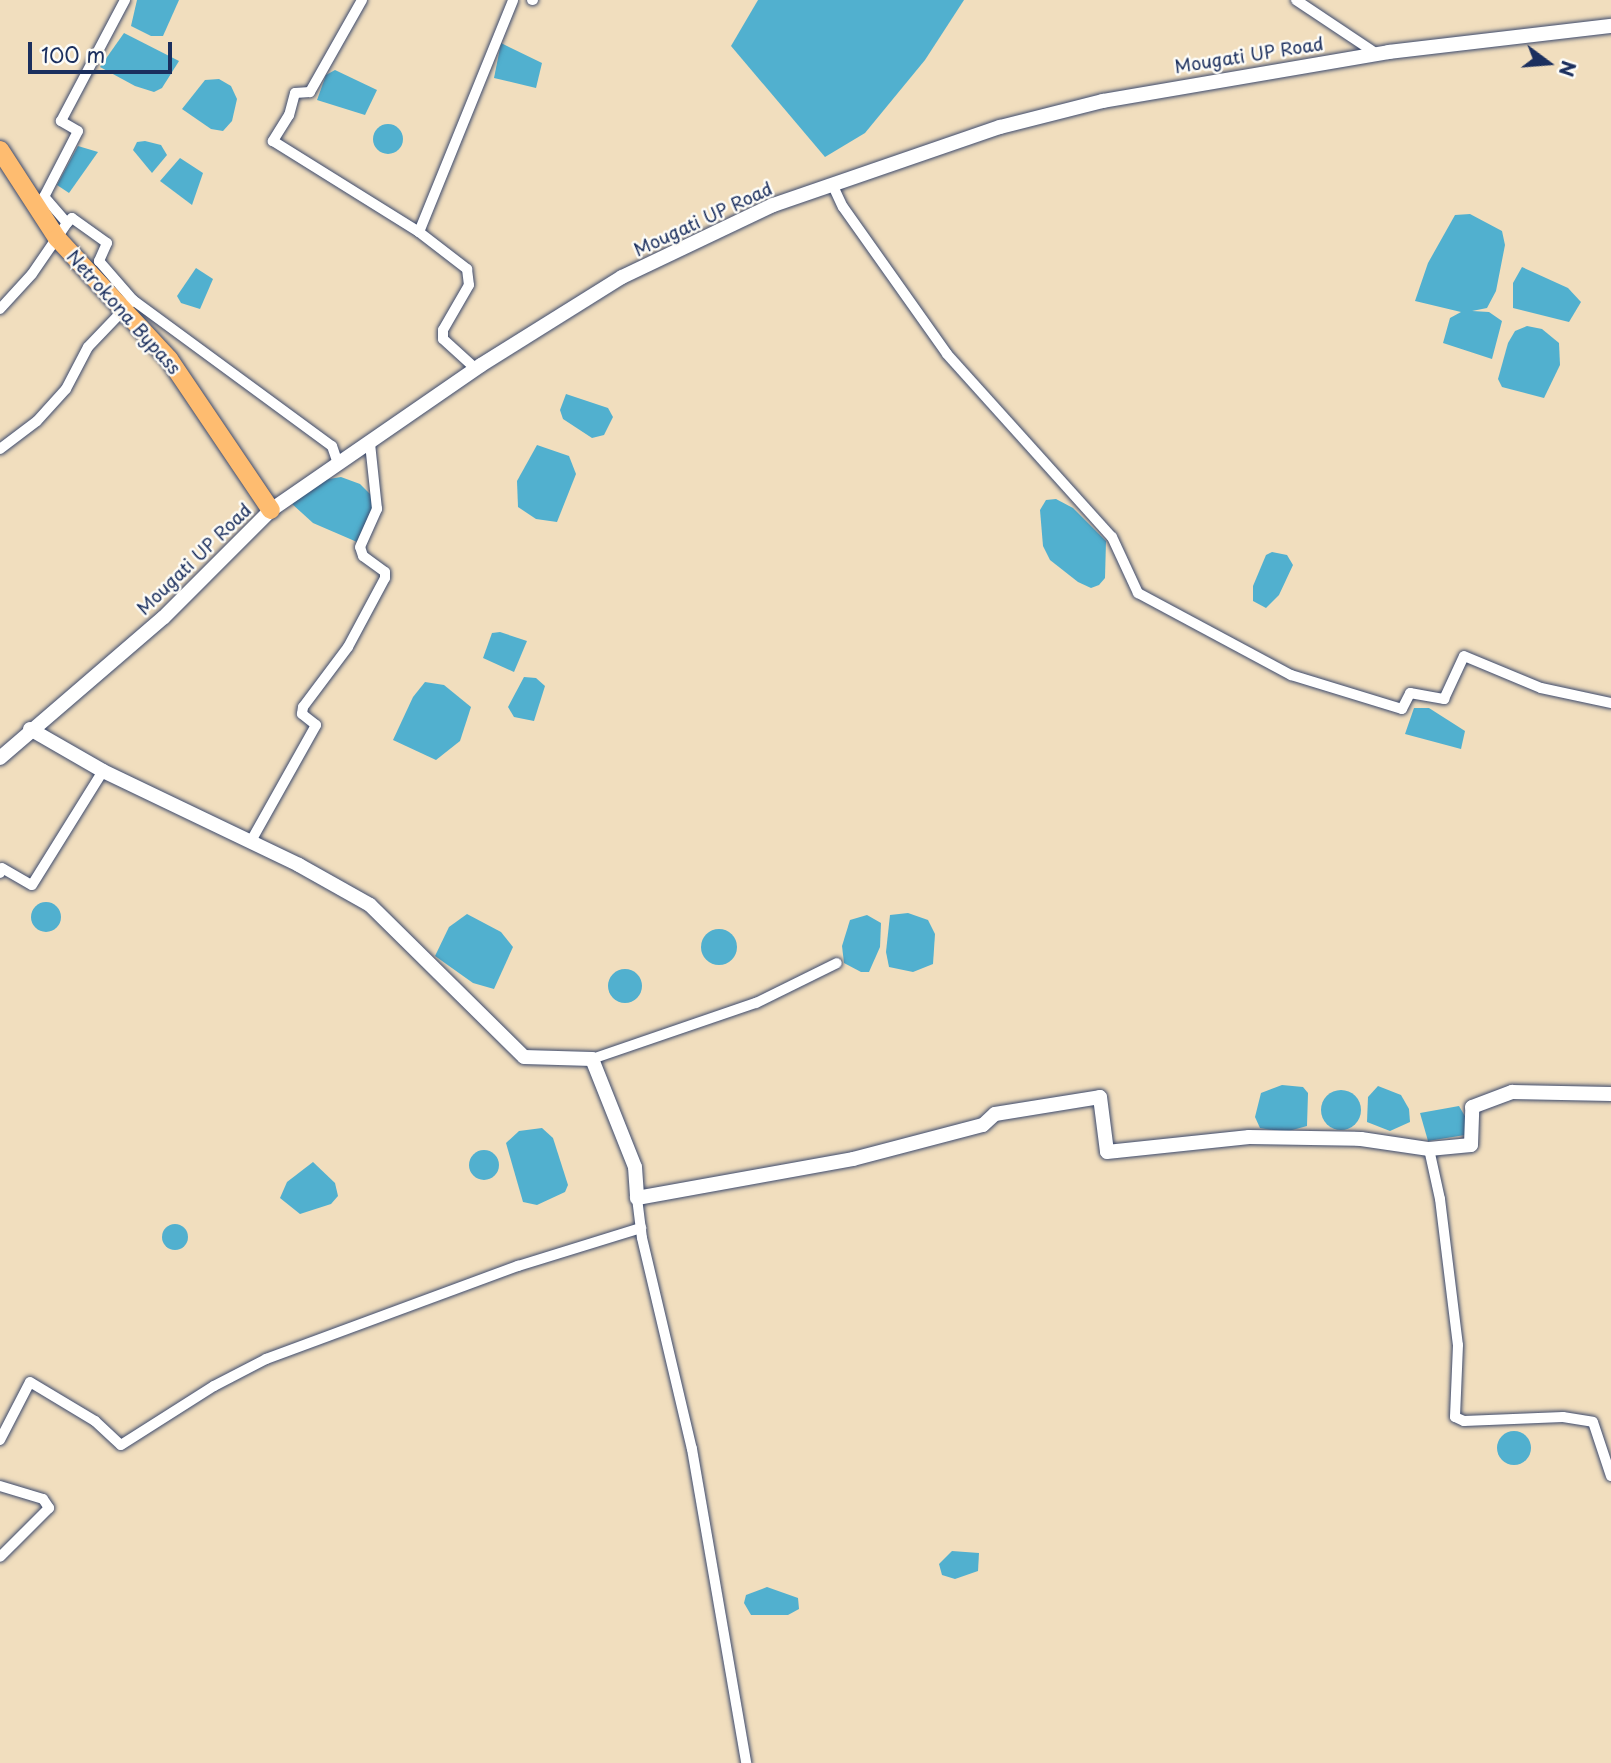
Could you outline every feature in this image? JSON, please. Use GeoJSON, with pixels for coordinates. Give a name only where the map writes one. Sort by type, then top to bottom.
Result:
{"type":"FeatureCollection","features":[{"type":"Feature","properties":{"kind":"main road","name":"Netrokona Bypass"},"geometry":{"type":"LineString","coordinates":[[0,150],[169,359],[271,510]]}},
{"type":"Feature","properties":{"kind":"street"},"geometry":{"type":"LineString","coordinates":[[62,230],[44,197],[78,131],[61,121],[125,0]]}},
{"type":"Feature","properties":{"kind":"street"},"geometry":{"type":"LineString","coordinates":[[362,0],[310,92],[295,93],[289,115],[273,141],[419,232],[471,276],[443,339],[476,369]]}},
{"type":"Feature","properties":{"kind":"street"},"geometry":{"type":"LineString","coordinates":[[419,232],[513,0]]}},
{"type":"Feature","properties":{"kind":"street"},"geometry":{"type":"LineString","coordinates":[[1296,0],[1377,54]]}},
{"type":"Feature","properties":{"kind":"street","name":"Mougati UP Road"},"geometry":{"type":"LineString","coordinates":[[0,758],[30,729],[164,617],[271,510],[476,369],[622,277],[773,205],[1000,127],[1103,101],[1377,54],[1611,26]]}},
{"type":"Feature","properties":{"kind":"street"},"geometry":{"type":"LineString","coordinates":[[833,186],[947,354],[1112,537],[1138,593],[1291,675],[1402,709],[1410,692],[1444,699],[1464,656],[1541,688],[1611,703]]}},
{"type":"Feature","properties":{"kind":"street"},"geometry":{"type":"LineString","coordinates":[[0,309],[32,274],[72,218],[107,243],[99,261],[128,305],[332,446],[338,463]]}},
{"type":"Feature","properties":{"kind":"street"},"geometry":{"type":"LineString","coordinates":[[0,449],[37,421],[66,389],[88,347],[128,305]]}},
{"type":"Feature","properties":{"kind":"street"},"geometry":{"type":"LineString","coordinates":[[251,841],[316,725],[302,714],[303,708],[348,647],[385,578],[385,572],[363,556],[360,547],[377,509],[370,443]]}},
{"type":"Feature","properties":{"kind":"street"},"geometry":{"type":"LineString","coordinates":[[30,729],[103,771],[251,841],[370,905],[524,1057],[592,1059],[755,1003],[837,962]]}},
{"type":"Feature","properties":{"kind":"street"},"geometry":{"type":"LineString","coordinates":[[0,873],[2,868],[32,886],[103,771]]}},
{"type":"Feature","properties":{"kind":"street"},"geometry":{"type":"LineString","coordinates":[[592,1059],[635,1167],[641,1228],[692,1449],[746,1763]]}},
{"type":"Feature","properties":{"kind":"street"},"geometry":{"type":"LineString","coordinates":[[637,1198],[853,1159],[983,1125],[995,1114],[1100,1097],[1107,1152],[1249,1137],[1361,1139],[1429,1149],[1471,1145],[1472,1107],[1512,1092],[1611,1094]]}},
{"type":"Feature","properties":{"kind":"street"},"geometry":{"type":"LineString","coordinates":[[1429,1149],[1440,1199],[1458,1345],[1455,1417],[1464,1421],[1563,1417],[1593,1422],[1611,1476]]}},
{"type":"Feature","properties":{"kind":"street"},"geometry":{"type":"LineString","coordinates":[[0,1440],[30,1382],[95,1421],[121,1445],[214,1385],[266,1359],[518,1266],[641,1228]]}},
{"type":"Feature","properties":{"kind":"street"},"geometry":{"type":"LineString","coordinates":[[0,1486],[43,1499],[49,1508],[0,1556]]}},
{"type":"Feature","properties":{"kind":"water"},"geometry":{"type":"Polygon","coordinates":[[[137,0],[179,0],[163,36],[151,36],[131,26],[137,0]]]}},
{"type":"Feature","properties":{"kind":"water"},"geometry":{"type":"Polygon","coordinates":[[[758,0],[964,0],[925,60],[865,133],[825,157],[731,46],[758,0]]]}},
{"type":"Feature","properties":{"kind":"water"},"geometry":{"type":"Polygon","coordinates":[[[124,33],[179,61],[162,88],[154,92],[135,86],[100,67],[124,33]]]}},
{"type":"Feature","properties":{"kind":"water"},"geometry":{"type":"Polygon","coordinates":[[[501,43],[542,63],[536,88],[494,78],[501,43]]]}},
{"type":"Feature","properties":{"kind":"water"},"geometry":{"type":"Polygon","coordinates":[[[335,70],[377,90],[365,115],[317,100],[326,75],[335,70]]]}},
{"type":"Feature","properties":{"kind":"water"},"geometry":{"type":"Polygon","coordinates":[[[219,79],[231,86],[237,99],[232,121],[223,131],[211,129],[182,109],[205,80],[219,79]]]}},
{"type":"Feature","properties":{"kind":"water"},"geometry":{"type":"Polygon","coordinates":[[[388,124],[394,125],[402,133],[402,145],[394,153],[388,154],[382,153],[374,145],[373,139],[374,133],[382,125],[388,124]]]}},
{"type":"Feature","properties":{"kind":"water"},"geometry":{"type":"Polygon","coordinates":[[[137,142],[161,145],[167,155],[152,173],[133,150],[137,142]]]}},
{"type":"Feature","properties":{"kind":"water"},"geometry":{"type":"Polygon","coordinates":[[[78,146],[98,152],[69,193],[57,185],[78,146]]]}},
{"type":"Feature","properties":{"kind":"water"},"geometry":{"type":"Polygon","coordinates":[[[180,158],[203,173],[192,205],[160,181],[180,158]]]}},
{"type":"Feature","properties":{"kind":"water"},"geometry":{"type":"Polygon","coordinates":[[[1470,214],[1502,231],[1505,245],[1496,291],[1487,308],[1472,311],[1489,312],[1502,321],[1492,359],[1443,343],[1450,318],[1461,312],[1415,301],[1428,263],[1455,215],[1470,214]]]}},
{"type":"Feature","properties":{"kind":"water"},"geometry":{"type":"Polygon","coordinates":[[[1522,267],[1568,288],[1581,302],[1569,322],[1513,308],[1513,283],[1522,267]]]}},
{"type":"Feature","properties":{"kind":"water"},"geometry":{"type":"Polygon","coordinates":[[[196,268],[213,279],[200,309],[181,303],[177,296],[196,268]]]}},
{"type":"Feature","properties":{"kind":"water"},"geometry":{"type":"Polygon","coordinates":[[[1527,326],[1542,329],[1559,343],[1560,365],[1544,398],[1502,387],[1498,379],[1508,343],[1515,331],[1527,326]]]}},
{"type":"Feature","properties":{"kind":"water"},"geometry":{"type":"Polygon","coordinates":[[[566,394],[608,408],[613,417],[604,435],[592,438],[563,419],[560,410],[566,394]]]}},
{"type":"Feature","properties":{"kind":"water"},"geometry":{"type":"Polygon","coordinates":[[[537,445],[569,456],[576,474],[557,522],[536,519],[518,507],[517,481],[537,445]]]}},
{"type":"Feature","properties":{"kind":"water"},"geometry":{"type":"Polygon","coordinates":[[[341,477],[360,484],[374,498],[375,508],[357,542],[313,523],[291,503],[323,480],[341,477]]]}},
{"type":"Feature","properties":{"kind":"water"},"geometry":{"type":"Polygon","coordinates":[[[1056,499],[1073,508],[1106,541],[1105,578],[1099,585],[1091,588],[1078,582],[1050,560],[1043,546],[1040,510],[1046,500],[1056,499]]]}},
{"type":"Feature","properties":{"kind":"water"},"geometry":{"type":"Polygon","coordinates":[[[1272,552],[1287,555],[1293,565],[1279,595],[1266,608],[1253,601],[1253,586],[1266,555],[1272,552]]]}},
{"type":"Feature","properties":{"kind":"water"},"geometry":{"type":"Polygon","coordinates":[[[500,632],[527,641],[514,672],[483,658],[492,633],[500,632]]]}},
{"type":"Feature","properties":{"kind":"water"},"geometry":{"type":"Polygon","coordinates":[[[524,677],[536,678],[545,686],[534,721],[514,717],[508,707],[524,677]]]}},
{"type":"Feature","properties":{"kind":"water"},"geometry":{"type":"Polygon","coordinates":[[[425,682],[444,685],[471,707],[460,741],[436,760],[393,740],[413,697],[425,682]]]}},
{"type":"Feature","properties":{"kind":"water"},"geometry":{"type":"Polygon","coordinates":[[[1414,708],[1429,708],[1465,731],[1461,749],[1405,734],[1414,708]]]}},
{"type":"Feature","properties":{"kind":"water"},"geometry":{"type":"Polygon","coordinates":[[[46,902],[52,903],[60,911],[60,923],[52,931],[46,932],[40,931],[32,923],[31,917],[32,911],[40,903],[46,902]]]}},
{"type":"Feature","properties":{"kind":"water"},"geometry":{"type":"Polygon","coordinates":[[[908,913],[928,920],[935,934],[933,964],[913,972],[889,967],[886,952],[890,915],[908,913]]]}},
{"type":"Feature","properties":{"kind":"water"},"geometry":{"type":"Polygon","coordinates":[[[467,914],[501,932],[513,947],[494,989],[473,983],[435,956],[449,927],[467,914]]]}},
{"type":"Feature","properties":{"kind":"water"},"geometry":{"type":"Polygon","coordinates":[[[867,915],[881,923],[880,947],[869,972],[861,972],[844,963],[842,946],[850,920],[867,915]]]}},
{"type":"Feature","properties":{"kind":"water"},"geometry":{"type":"Polygon","coordinates":[[[719,929],[732,934],[737,947],[732,960],[719,965],[706,960],[701,947],[706,934],[719,929]]]}},
{"type":"Feature","properties":{"kind":"water"},"geometry":{"type":"Polygon","coordinates":[[[625,969],[637,974],[642,986],[637,998],[625,1003],[613,998],[608,986],[613,974],[625,969]]]}},
{"type":"Feature","properties":{"kind":"water"},"geometry":{"type":"Polygon","coordinates":[[[1282,1085],[1303,1087],[1308,1093],[1307,1126],[1285,1132],[1260,1128],[1255,1117],[1261,1093],[1282,1085]]]}},
{"type":"Feature","properties":{"kind":"water"},"geometry":{"type":"Polygon","coordinates":[[[1378,1086],[1401,1095],[1409,1109],[1410,1122],[1390,1131],[1367,1122],[1368,1097],[1378,1086]]]}},
{"type":"Feature","properties":{"kind":"water"},"geometry":{"type":"Polygon","coordinates":[[[1341,1090],[1355,1096],[1361,1110],[1355,1124],[1341,1130],[1327,1124],[1321,1110],[1327,1096],[1341,1090]]]}},
{"type":"Feature","properties":{"kind":"water"},"geometry":{"type":"Polygon","coordinates":[[[1459,1106],[1466,1118],[1465,1135],[1428,1141],[1420,1113],[1459,1106]]]}},
{"type":"Feature","properties":{"kind":"water"},"geometry":{"type":"Polygon","coordinates":[[[542,1128],[553,1138],[568,1185],[565,1192],[537,1205],[523,1202],[506,1143],[519,1131],[542,1128]]]}},
{"type":"Feature","properties":{"kind":"water"},"geometry":{"type":"Polygon","coordinates":[[[484,1150],[495,1154],[499,1165],[495,1176],[484,1180],[473,1176],[469,1165],[473,1154],[484,1150]]]}},
{"type":"Feature","properties":{"kind":"water"},"geometry":{"type":"Polygon","coordinates":[[[313,1162],[335,1183],[338,1196],[331,1204],[300,1214],[280,1198],[287,1182],[313,1162]]]}},
{"type":"Feature","properties":{"kind":"water"},"geometry":{"type":"Polygon","coordinates":[[[175,1224],[184,1228],[188,1237],[184,1246],[175,1250],[166,1246],[162,1237],[166,1228],[175,1224]]]}},
{"type":"Feature","properties":{"kind":"water"},"geometry":{"type":"Polygon","coordinates":[[[1514,1431],[1526,1436],[1531,1448],[1526,1460],[1514,1465],[1502,1460],[1497,1448],[1502,1436],[1514,1431]]]}},
{"type":"Feature","properties":{"kind":"water"},"geometry":{"type":"Polygon","coordinates":[[[952,1551],[979,1553],[978,1571],[955,1579],[942,1575],[939,1564],[952,1551]]]}},
{"type":"Feature","properties":{"kind":"water"},"geometry":{"type":"Polygon","coordinates":[[[767,1587],[798,1598],[799,1609],[788,1615],[751,1615],[744,1603],[746,1595],[767,1587]]]}}]}
